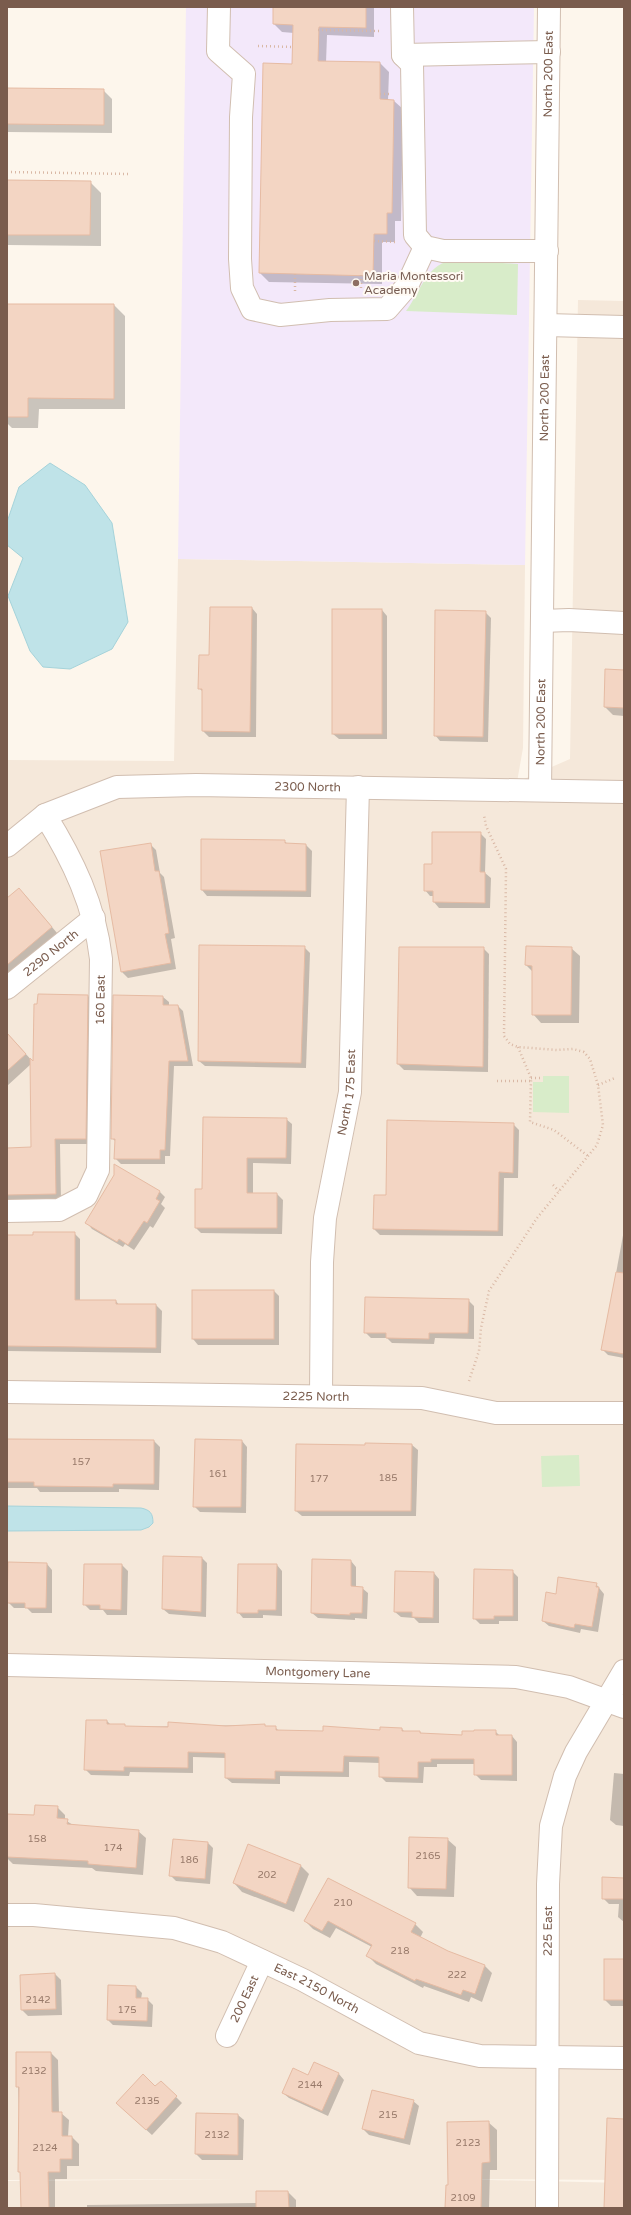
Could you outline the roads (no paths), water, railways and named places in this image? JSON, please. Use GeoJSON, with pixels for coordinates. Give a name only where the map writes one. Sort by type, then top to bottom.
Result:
{"type":"FeatureCollection","features":[{"type":"Feature","properties":{"kind":"street"},"geometry":{"type":"LineString","coordinates":[[219,7],[218,51],[244,74],[241,117],[240,259],[242,288],[252,309],[280,315],[330,310],[387,308],[407,286],[424,247]]}},
{"type":"Feature","properties":{"kind":"street"},"geometry":{"type":"LineString","coordinates":[[402,7],[403,55],[412,64],[415,235],[424,247],[443,251],[547,251]]}},
{"type":"Feature","properties":{"kind":"street","name":"North 200 East"},"geometry":{"type":"LineString","coordinates":[[540,790],[550,7]]}},
{"type":"Feature","properties":{"kind":"street"},"geometry":{"type":"LineString","coordinates":[[403,55],[549,52]]}},
{"type":"Feature","properties":{"kind":"street"},"geometry":{"type":"LineString","coordinates":[[546,325],[624,327]]}},
{"type":"Feature","properties":{"kind":"street"},"geometry":{"type":"LineString","coordinates":[[542,621],[569,620],[624,623]]}},
{"type":"Feature","properties":{"kind":"street","name":"2300 North"},"geometry":{"type":"LineString","coordinates":[[7,846],[45,815],[117,787],[196,785],[624,792]]}},
{"type":"Feature","properties":{"kind":"street","name":"North 175 East"},"geometry":{"type":"LineString","coordinates":[[321,1396],[322,1262],[325,1218],[350,1092],[358,787]]}},
{"type":"Feature","properties":{"kind":"street","name":"160 East"},"geometry":{"type":"LineString","coordinates":[[7,1211],[59,1210],[86,1196],[98,1170],[101,959],[94,918],[87,896],[65,847],[45,815]]}},
{"type":"Feature","properties":{"kind":"street","name":"2290 North"},"geometry":{"type":"LineString","coordinates":[[7,988],[94,918]]}},
{"type":"Feature","properties":{"kind":"street","name":"2225 North"},"geometry":{"type":"LineString","coordinates":[[7,1392],[422,1398],[496,1413],[624,1413]]}},
{"type":"Feature","properties":{"kind":"street","name":"Montgomery Lane"},"geometry":{"type":"LineString","coordinates":[[7,1665],[516,1677],[569,1687],[615,1704]]}},
{"type":"Feature","properties":{"kind":"street","name":"225 East"},"geometry":{"type":"LineString","coordinates":[[547,2208],[549,2057],[548,1884],[551,1826],[564,1776],[576,1752],[615,1704],[624,1671]]}},
{"type":"Feature","properties":{"kind":"street","name":"East 2150 North"},"geometry":{"type":"LineString","coordinates":[[7,1915],[34,1915],[174,1928],[222,1942],[303,1980],[419,2043],[480,2056],[624,2058]]}},
{"type":"Feature","properties":{"kind":"street","name":"200 East"},"geometry":{"type":"LineString","coordinates":[[227,2036],[262,1961]]}},
{"type":"Feature","properties":{"kind":"water"},"geometry":{"type":"Polygon","coordinates":[[[50,463],[85,485],[112,523],[128,622],[112,649],[70,669],[43,667],[30,651],[8,596],[23,558],[7,545],[7,522],[19,487],[50,463]]]}},
{"type":"Feature","properties":{"kind":"water"},"geometry":{"type":"Polygon","coordinates":[[[7,1506],[141,1508],[150,1512],[153,1523],[149,1527],[141,1530],[7,1531],[7,1506]]]}},
{"type":"Feature","properties":{"kind":"place","name":"Maria Montessori Academy"},"geometry":{"type":"Point","coordinates":[356,283]}}]}
